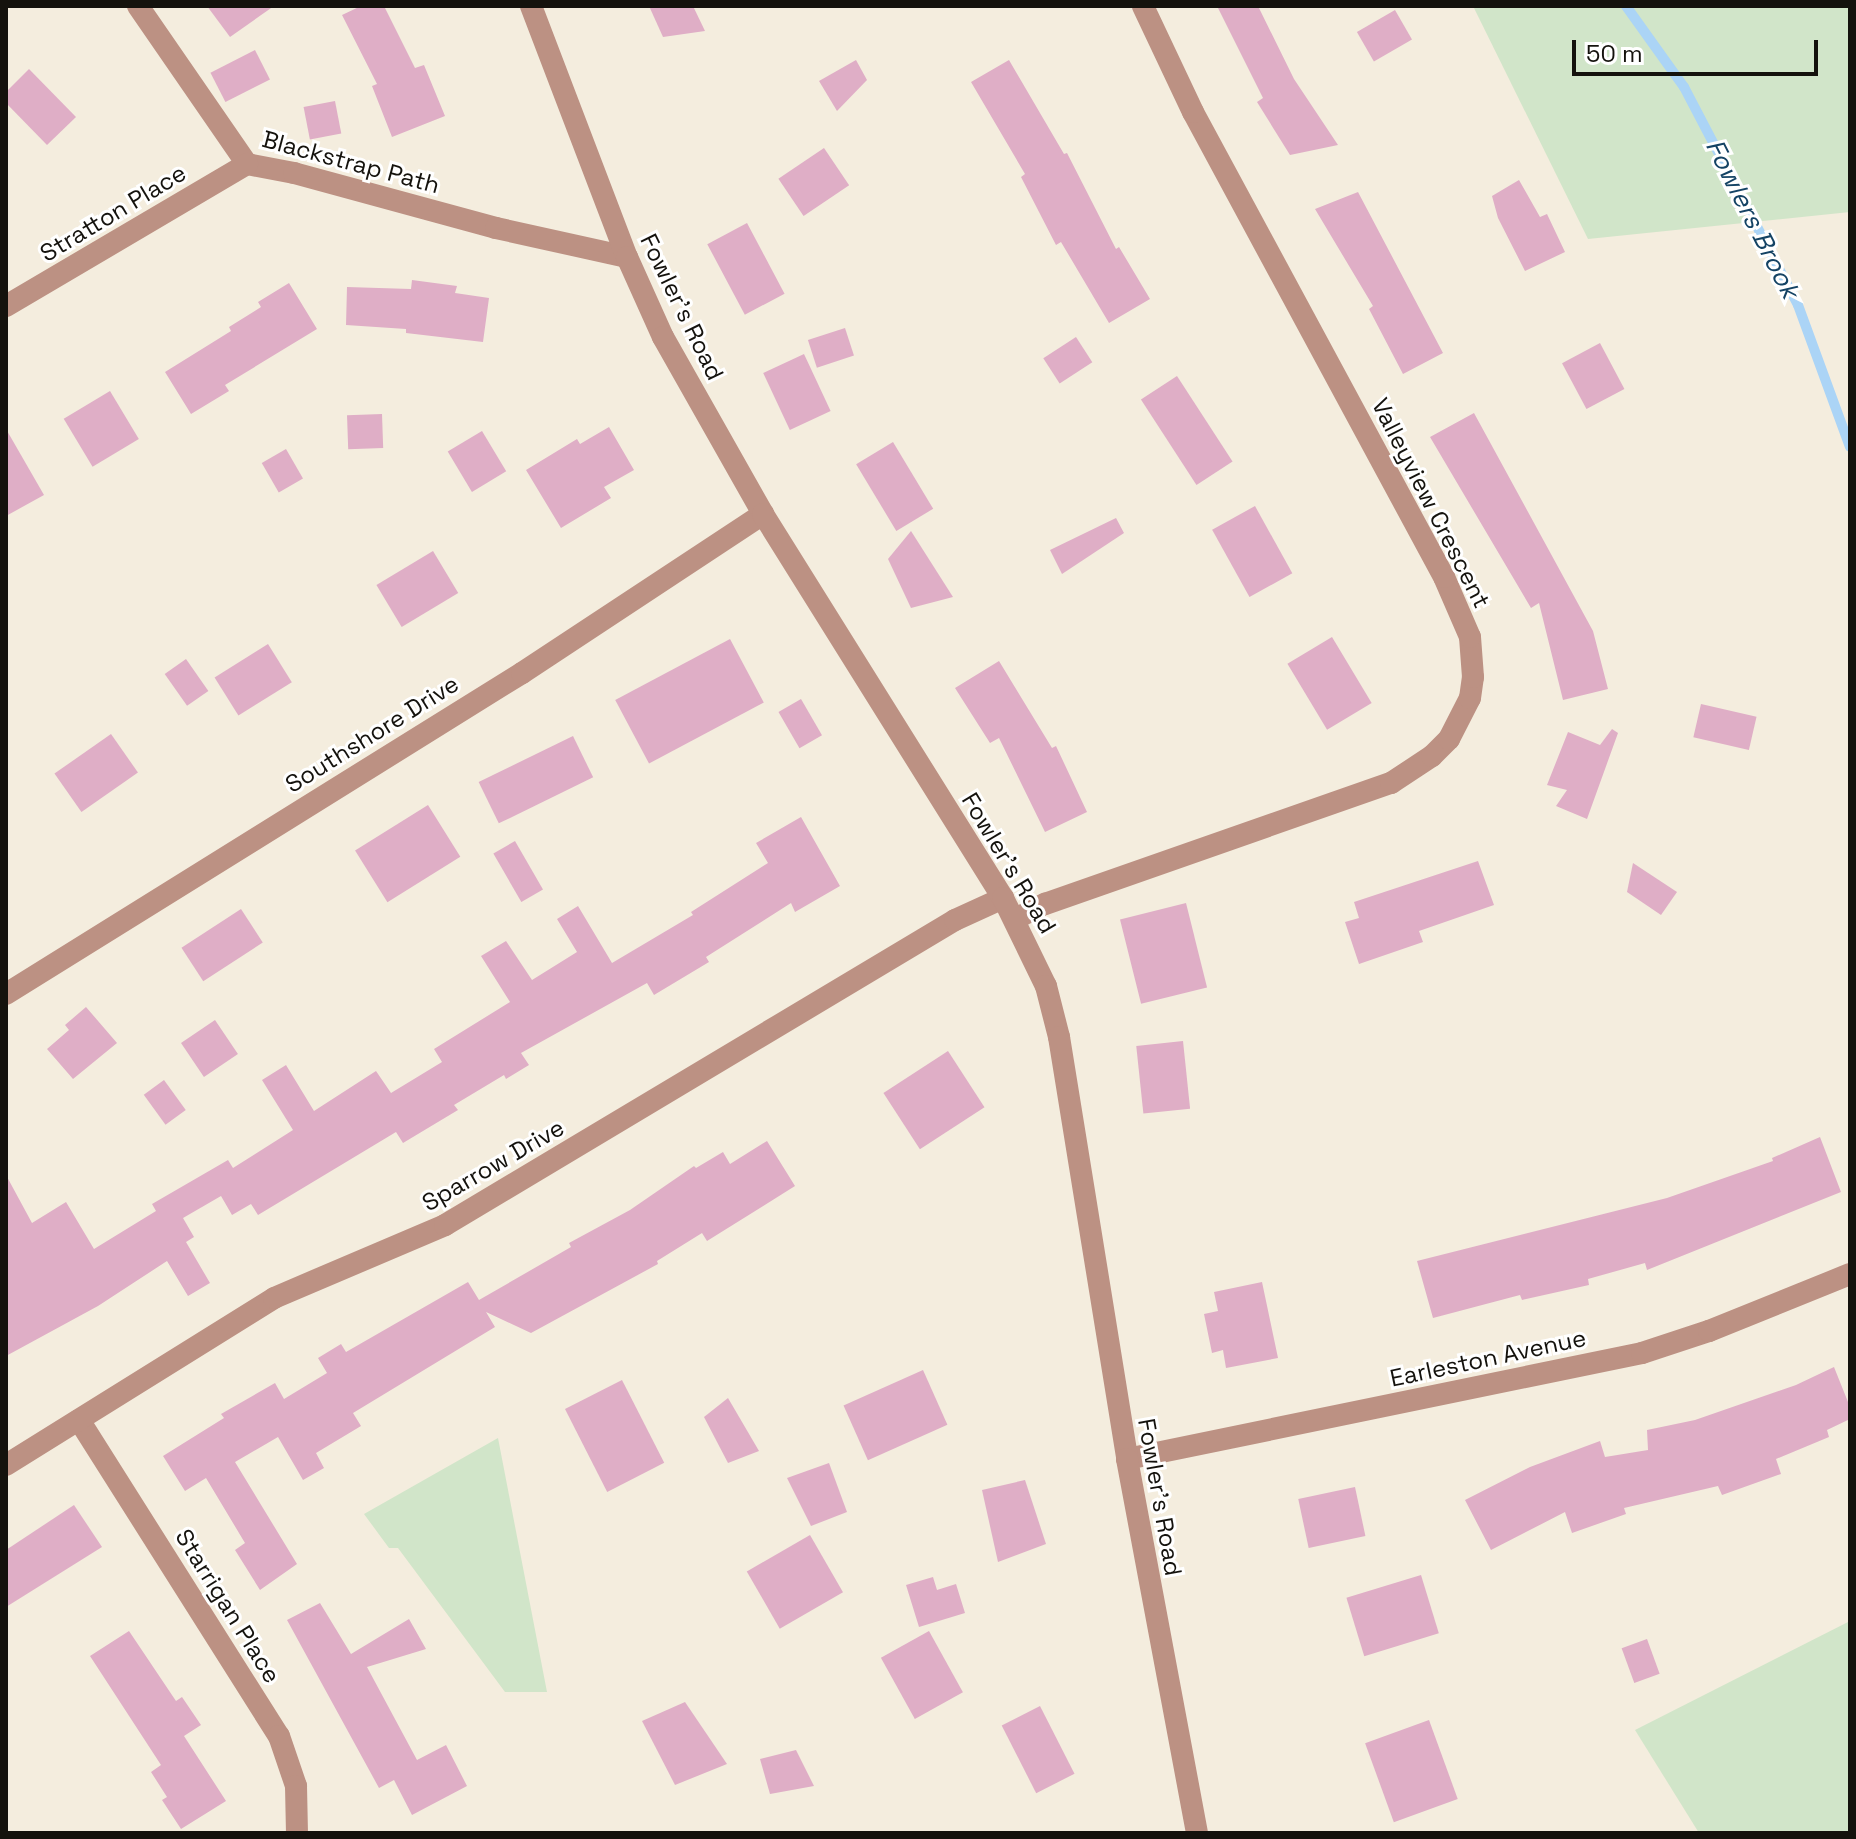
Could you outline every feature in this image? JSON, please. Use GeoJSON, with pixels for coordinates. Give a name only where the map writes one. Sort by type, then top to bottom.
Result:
{"type":"FeatureCollection","features":[{"type":"Feature","properties":{"kind":"street","name":"Blackstrap Path"},"geometry":{"type":"LineString","coordinates":[[138,6],[247,164],[294,173],[496,228],[627,257]]}},
{"type":"Feature","properties":{"kind":"street","name":"Fowler's Road"},"geometry":{"type":"LineString","coordinates":[[531,6],[627,257],[663,337],[763,514],[1003,898],[1046,986],[1059,1037],[1127,1459],[1197,1833]]}},
{"type":"Feature","properties":{"kind":"street","name":"Valleyview Crescent"},"geometry":{"type":"LineString","coordinates":[[1015,919],[1045,904],[1391,783],[1432,756],[1449,739],[1470,698],[1473,677],[1470,637],[1444,577],[1193,112],[1143,6]]}},
{"type":"Feature","properties":{"kind":"street","name":"Stratton Place"},"geometry":{"type":"LineString","coordinates":[[6,306],[247,164]]}},
{"type":"Feature","properties":{"kind":"street","name":"Southshore Drive"},"geometry":{"type":"LineString","coordinates":[[6,994],[522,673],[763,514]]}},
{"type":"Feature","properties":{"kind":"street","name":"Sparrow Drive"},"geometry":{"type":"LineString","coordinates":[[6,1465],[274,1298],[445,1225],[955,920],[1003,898]]}},
{"type":"Feature","properties":{"kind":"street","name":"Earleston Avenue"},"geometry":{"type":"LineString","coordinates":[[1127,1459],[1642,1353],[1709,1331],[1850,1274]]}},
{"type":"Feature","properties":{"kind":"street","name":"Starrigan Place"},"geometry":{"type":"LineString","coordinates":[[79,1420],[279,1736],[296,1786],[297,1833]]}},
{"type":"Feature","properties":{"kind":"green space"},"geometry":{"type":"Polygon","coordinates":[[[1473,6],[1850,6],[1850,212],[1588,239],[1473,6]]]}},
{"type":"Feature","properties":{"kind":"green space"},"geometry":{"type":"Polygon","coordinates":[[[498,1438],[547,1692],[505,1692],[398,1548],[389,1548],[364,1514],[498,1438]]]}},
{"type":"Feature","properties":{"kind":"green space"},"geometry":{"type":"Polygon","coordinates":[[[1850,1621],[1850,1833],[1699,1833],[1635,1730],[1850,1621]]]}},
{"type":"Feature","properties":{"kind":"building"},"geometry":{"type":"Polygon","coordinates":[[[207,6],[274,6],[230,37],[207,6]]]}},
{"type":"Feature","properties":{"kind":"building"},"geometry":{"type":"Polygon","coordinates":[[[361,6],[384,6],[415,68],[424,65],[445,116],[392,137],[372,86],[377,84],[342,15],[361,6]]]}},
{"type":"Feature","properties":{"kind":"building"},"geometry":{"type":"Polygon","coordinates":[[[649,6],[693,6],[705,31],[663,37],[649,6]]]}},
{"type":"Feature","properties":{"kind":"building"},"geometry":{"type":"Polygon","coordinates":[[[1217,6],[1258,6],[1294,79],[1338,145],[1290,155],[1257,102],[1263,98],[1217,6]]]}},
{"type":"Feature","properties":{"kind":"building"},"geometry":{"type":"Polygon","coordinates":[[[1395,10],[1412,39],[1374,61],[1357,32],[1395,10]]]}},
{"type":"Feature","properties":{"kind":"building"},"geometry":{"type":"Polygon","coordinates":[[[255,50],[270,79],[225,102],[210,73],[255,50]]]}},
{"type":"Feature","properties":{"kind":"building"},"geometry":{"type":"Polygon","coordinates":[[[856,60],[867,80],[837,111],[819,81],[856,60]]]}},
{"type":"Feature","properties":{"kind":"building"},"geometry":{"type":"Polygon","coordinates":[[[1009,60],[1064,154],[1067,153],[1116,249],[1119,247],[1150,299],[1109,323],[1061,242],[1056,245],[1021,177],[1025,174],[971,82],[1009,60]]]}},
{"type":"Feature","properties":{"kind":"building"},"geometry":{"type":"Polygon","coordinates":[[[29,69],[76,117],[47,145],[6,103],[6,92],[29,69]]]}},
{"type":"Feature","properties":{"kind":"building"},"geometry":{"type":"Polygon","coordinates":[[[335,101],[341,133],[310,139],[304,107],[335,101]]]}},
{"type":"Feature","properties":{"kind":"building"},"geometry":{"type":"Polygon","coordinates":[[[824,148],[849,185],[804,216],[778,179],[824,148]]]}},
{"type":"Feature","properties":{"kind":"building"},"geometry":{"type":"Polygon","coordinates":[[[1519,180],[1540,217],[1547,214],[1565,252],[1525,271],[1498,218],[1492,196],[1519,180]]]}},
{"type":"Feature","properties":{"kind":"building"},"geometry":{"type":"Polygon","coordinates":[[[1358,192],[1443,353],[1403,374],[1369,309],[1373,306],[1315,209],[1358,192]]]}},
{"type":"Feature","properties":{"kind":"building"},"geometry":{"type":"Polygon","coordinates":[[[747,223],[785,294],[745,315],[707,244],[747,223]]]}},
{"type":"Feature","properties":{"kind":"building"},"geometry":{"type":"Polygon","coordinates":[[[412,280],[457,286],[455,293],[489,298],[483,342],[406,333],[406,329],[346,325],[347,287],[411,289],[412,280]]]}},
{"type":"Feature","properties":{"kind":"building"},"geometry":{"type":"Polygon","coordinates":[[[289,283],[317,329],[225,385],[229,391],[191,414],[165,372],[231,331],[229,327],[261,307],[258,302],[289,283]]]}},
{"type":"Feature","properties":{"kind":"building"},"geometry":{"type":"Polygon","coordinates":[[[845,328],[854,356],[817,368],[808,340],[845,328]]]}},
{"type":"Feature","properties":{"kind":"building"},"geometry":{"type":"Polygon","coordinates":[[[1076,337],[1092,362],[1060,383],[1043,358],[1076,337]]]}},
{"type":"Feature","properties":{"kind":"building"},"geometry":{"type":"Polygon","coordinates":[[[1600,343],[1624,389],[1586,409],[1562,363],[1600,343]]]}},
{"type":"Feature","properties":{"kind":"building"},"geometry":{"type":"Polygon","coordinates":[[[804,354],[831,411],[790,430],[763,373],[804,354]]]}},
{"type":"Feature","properties":{"kind":"building"},"geometry":{"type":"Polygon","coordinates":[[[1177,376],[1233,462],[1196,485],[1141,399],[1177,376]]]}},
{"type":"Feature","properties":{"kind":"building"},"geometry":{"type":"Polygon","coordinates":[[[110,391],[139,439],[93,467],[64,419],[110,391]]]}},
{"type":"Feature","properties":{"kind":"building"},"geometry":{"type":"Polygon","coordinates":[[[1474,413],[1593,631],[1608,689],[1563,700],[1539,603],[1531,608],[1430,437],[1474,413]]]}},
{"type":"Feature","properties":{"kind":"building"},"geometry":{"type":"Polygon","coordinates":[[[382,414],[383,448],[348,449],[347,415],[382,414]]]}},
{"type":"Feature","properties":{"kind":"building"},"geometry":{"type":"Polygon","coordinates":[[[609,427],[634,470],[604,487],[611,498],[561,528],[526,470],[577,439],[580,444],[609,427]]]}},
{"type":"Feature","properties":{"kind":"building"},"geometry":{"type":"Polygon","coordinates":[[[6,429],[44,495],[6,516],[6,429]]]}},
{"type":"Feature","properties":{"kind":"building"},"geometry":{"type":"Polygon","coordinates":[[[482,431],[506,471],[472,492],[448,452],[482,431]]]}},
{"type":"Feature","properties":{"kind":"building"},"geometry":{"type":"Polygon","coordinates":[[[893,442],[933,509],[896,531],[856,464],[893,442]]]}},
{"type":"Feature","properties":{"kind":"building"},"geometry":{"type":"Polygon","coordinates":[[[286,449],[303,478],[279,492],[262,463],[286,449]]]}},
{"type":"Feature","properties":{"kind":"building"},"geometry":{"type":"Polygon","coordinates":[[[1255,506],[1292,573],[1249,597],[1212,530],[1255,506]]]}},
{"type":"Feature","properties":{"kind":"building"},"geometry":{"type":"Polygon","coordinates":[[[1116,518],[1124,533],[1062,574],[1050,550],[1116,518]]]}},
{"type":"Feature","properties":{"kind":"building"},"geometry":{"type":"Polygon","coordinates":[[[911,531],[953,597],[911,608],[888,559],[911,531]]]}},
{"type":"Feature","properties":{"kind":"building"},"geometry":{"type":"Polygon","coordinates":[[[433,551],[458,593],[402,627],[376,585],[433,551]]]}},
{"type":"Feature","properties":{"kind":"building"},"geometry":{"type":"Polygon","coordinates":[[[1332,637],[1372,703],[1327,730],[1287,664],[1332,637]]]}},
{"type":"Feature","properties":{"kind":"building"},"geometry":{"type":"Polygon","coordinates":[[[730,639],[764,703],[649,764],[615,700],[730,639]]]}},
{"type":"Feature","properties":{"kind":"building"},"geometry":{"type":"Polygon","coordinates":[[[268,644],[292,682],[238,716],[215,677],[268,644]]]}},
{"type":"Feature","properties":{"kind":"building"},"geometry":{"type":"Polygon","coordinates":[[[186,659],[208,691],[187,706],[165,674],[186,659]]]}},
{"type":"Feature","properties":{"kind":"building"},"geometry":{"type":"Polygon","coordinates":[[[999,661],[1052,748],[1056,746],[1087,812],[1045,832],[999,738],[990,743],[955,688],[999,661]]]}},
{"type":"Feature","properties":{"kind":"building"},"geometry":{"type":"Polygon","coordinates":[[[801,699],[822,735],[799,748],[778,712],[801,699]]]}},
{"type":"Feature","properties":{"kind":"building"},"geometry":{"type":"Polygon","coordinates":[[[1701,704],[1757,717],[1749,750],[1693,737],[1701,704]]]}},
{"type":"Feature","properties":{"kind":"building"},"geometry":{"type":"Polygon","coordinates":[[[1612,729],[1618,733],[1587,819],[1556,806],[1567,790],[1547,785],[1568,732],[1600,745],[1612,729]]]}},
{"type":"Feature","properties":{"kind":"building"},"geometry":{"type":"Polygon","coordinates":[[[111,734],[138,773],[81,812],[54,774],[111,734]]]}},
{"type":"Feature","properties":{"kind":"building"},"geometry":{"type":"Polygon","coordinates":[[[573,736],[593,777],[499,823],[479,782],[573,736]]]}},
{"type":"Feature","properties":{"kind":"building"},"geometry":{"type":"Polygon","coordinates":[[[428,805],[460,857],[387,902],[355,851],[428,805]]]}},
{"type":"Feature","properties":{"kind":"building"},"geometry":{"type":"Polygon","coordinates":[[[801,817],[840,886],[795,912],[791,903],[706,957],[709,962],[654,995],[647,983],[521,1053],[529,1065],[506,1079],[504,1075],[454,1105],[458,1110],[403,1143],[396,1132],[258,1215],[251,1204],[232,1215],[221,1196],[183,1218],[194,1237],[186,1242],[210,1283],[188,1296],[167,1261],[98,1306],[6,1356],[6,1175],[32,1223],[66,1202],[94,1249],[156,1211],[152,1204],[228,1160],[233,1168],[293,1130],[262,1080],[286,1065],[314,1111],[376,1071],[391,1093],[442,1062],[434,1049],[510,1002],[481,956],[506,941],[532,980],[577,952],[557,919],[578,906],[612,963],[693,915],[691,912],[768,863],[756,843],[801,817]]]}},
{"type":"Feature","properties":{"kind":"building"},"geometry":{"type":"Polygon","coordinates":[[[515,841],[543,889],[521,902],[493,854],[515,841]]]}},
{"type":"Feature","properties":{"kind":"building"},"geometry":{"type":"Polygon","coordinates":[[[1478,861],[1494,905],[1419,931],[1423,942],[1359,964],[1345,922],[1359,918],[1354,902],[1478,861]]]}},
{"type":"Feature","properties":{"kind":"building"},"geometry":{"type":"Polygon","coordinates":[[[1633,863],[1677,892],[1661,915],[1627,892],[1633,863]]]}},
{"type":"Feature","properties":{"kind":"building"},"geometry":{"type":"Polygon","coordinates":[[[1186,903],[1207,987],[1141,1004],[1120,919],[1186,903]]]}},
{"type":"Feature","properties":{"kind":"building"},"geometry":{"type":"Polygon","coordinates":[[[241,909],[263,943],[203,981],[181,948],[241,909]]]}},
{"type":"Feature","properties":{"kind":"building"},"geometry":{"type":"Polygon","coordinates":[[[86,1007],[117,1043],[73,1079],[47,1049],[69,1030],[65,1025],[86,1007]]]}},
{"type":"Feature","properties":{"kind":"building"},"geometry":{"type":"Polygon","coordinates":[[[215,1020],[238,1054],[204,1077],[181,1043],[215,1020]]]}},
{"type":"Feature","properties":{"kind":"building"},"geometry":{"type":"Polygon","coordinates":[[[1183,1041],[1190,1109],[1143,1114],[1136,1046],[1183,1041]]]}},
{"type":"Feature","properties":{"kind":"building"},"geometry":{"type":"Polygon","coordinates":[[[948,1051],[984,1107],[920,1149],[883,1093],[948,1051]]]}},
{"type":"Feature","properties":{"kind":"building"},"geometry":{"type":"Polygon","coordinates":[[[164,1080],[186,1110],[166,1125],[144,1095],[164,1080]]]}},
{"type":"Feature","properties":{"kind":"building"},"geometry":{"type":"Polygon","coordinates":[[[1820,1137],[1841,1192],[1647,1270],[1645,1263],[1588,1279],[1589,1285],[1522,1300],[1520,1295],[1433,1318],[1417,1261],[1667,1198],[1773,1161],[1772,1158],[1820,1137]]]}},
{"type":"Feature","properties":{"kind":"building"},"geometry":{"type":"Polygon","coordinates":[[[767,1141],[795,1186],[707,1241],[702,1233],[657,1261],[658,1264],[531,1333],[486,1312],[495,1327],[353,1413],[361,1426],[316,1453],[324,1468],[303,1480],[278,1437],[235,1462],[297,1564],[260,1590],[235,1550],[245,1543],[206,1478],[185,1491],[163,1456],[224,1418],[221,1414],[275,1383],[284,1399],[327,1373],[318,1358],[341,1344],[346,1352],[468,1282],[479,1300],[571,1247],[569,1243],[630,1210],[694,1166],[696,1168],[723,1152],[730,1164],[767,1141]]]}},
{"type":"Feature","properties":{"kind":"building"},"geometry":{"type":"Polygon","coordinates":[[[1262,1282],[1278,1358],[1226,1368],[1223,1350],[1212,1353],[1204,1314],[1218,1311],[1214,1292],[1262,1282]]]}},
{"type":"Feature","properties":{"kind":"building"},"geometry":{"type":"Polygon","coordinates":[[[1834,1367],[1850,1407],[1850,1419],[1827,1430],[1829,1437],[1776,1459],[1781,1474],[1722,1495],[1718,1486],[1624,1508],[1626,1514],[1572,1533],[1565,1512],[1491,1550],[1465,1500],[1530,1467],[1600,1441],[1605,1457],[1648,1450],[1647,1430],[1695,1420],[1796,1385],[1834,1367]]]}},
{"type":"Feature","properties":{"kind":"building"},"geometry":{"type":"Polygon","coordinates":[[[923,1370],[947,1425],[868,1460],[844,1405],[923,1370]]]}},
{"type":"Feature","properties":{"kind":"building"},"geometry":{"type":"Polygon","coordinates":[[[622,1380],[664,1463],[607,1492],[565,1409],[622,1380]]]}},
{"type":"Feature","properties":{"kind":"building"},"geometry":{"type":"Polygon","coordinates":[[[728,1398],[759,1451],[728,1463],[704,1417],[728,1398]]]}},
{"type":"Feature","properties":{"kind":"building"},"geometry":{"type":"Polygon","coordinates":[[[829,1463],[847,1512],[811,1526],[787,1478],[829,1463]]]}},
{"type":"Feature","properties":{"kind":"building"},"geometry":{"type":"Polygon","coordinates":[[[1025,1480],[1046,1544],[998,1562],[982,1490],[1025,1480]]]}},
{"type":"Feature","properties":{"kind":"building"},"geometry":{"type":"Polygon","coordinates":[[[1355,1487],[1365,1536],[1309,1548],[1298,1499],[1355,1487]]]}},
{"type":"Feature","properties":{"kind":"building"},"geometry":{"type":"Polygon","coordinates":[[[74,1505],[102,1547],[6,1607],[6,1550],[74,1505]]]}},
{"type":"Feature","properties":{"kind":"building"},"geometry":{"type":"Polygon","coordinates":[[[810,1535],[843,1592],[780,1629],[747,1572],[810,1535]]]}},
{"type":"Feature","properties":{"kind":"building"},"geometry":{"type":"Polygon","coordinates":[[[1421,1575],[1439,1633],[1364,1656],[1346,1598],[1421,1575]]]}},
{"type":"Feature","properties":{"kind":"building"},"geometry":{"type":"Polygon","coordinates":[[[933,1577],[937,1590],[956,1584],[965,1613],[919,1627],[906,1585],[933,1577]]]}},
{"type":"Feature","properties":{"kind":"building"},"geometry":{"type":"Polygon","coordinates":[[[320,1603],[351,1654],[409,1619],[426,1649],[367,1667],[417,1760],[446,1745],[467,1786],[412,1815],[394,1780],[379,1788],[287,1620],[320,1603]]]}},
{"type":"Feature","properties":{"kind":"building"},"geometry":{"type":"Polygon","coordinates":[[[129,1631],[176,1701],[182,1697],[201,1725],[184,1736],[226,1801],[181,1829],[162,1800],[167,1797],[151,1772],[161,1765],[90,1656],[129,1631]]]}},
{"type":"Feature","properties":{"kind":"building"},"geometry":{"type":"Polygon","coordinates":[[[929,1631],[963,1692],[915,1719],[881,1658],[929,1631]]]}},
{"type":"Feature","properties":{"kind":"building"},"geometry":{"type":"Polygon","coordinates":[[[1647,1639],[1660,1674],[1634,1683],[1622,1648],[1647,1639]]]}},
{"type":"Feature","properties":{"kind":"building"},"geometry":{"type":"Polygon","coordinates":[[[685,1702],[727,1764],[675,1785],[642,1721],[685,1702]]]}},
{"type":"Feature","properties":{"kind":"building"},"geometry":{"type":"Polygon","coordinates":[[[1040,1706],[1075,1774],[1036,1793],[1002,1726],[1040,1706]]]}},
{"type":"Feature","properties":{"kind":"building"},"geometry":{"type":"Polygon","coordinates":[[[1429,1720],[1458,1799],[1394,1822],[1365,1743],[1429,1720]]]}},
{"type":"Feature","properties":{"kind":"building"},"geometry":{"type":"Polygon","coordinates":[[[796,1750],[814,1786],[770,1794],[760,1759],[796,1750]]]}},
{"type":"Feature","properties":{"kind":"waterway","name":"Fowlers Brook"},"geometry":{"type":"LineString","coordinates":[[1626,6],[1684,87],[1798,305],[1850,447]]}}]}
